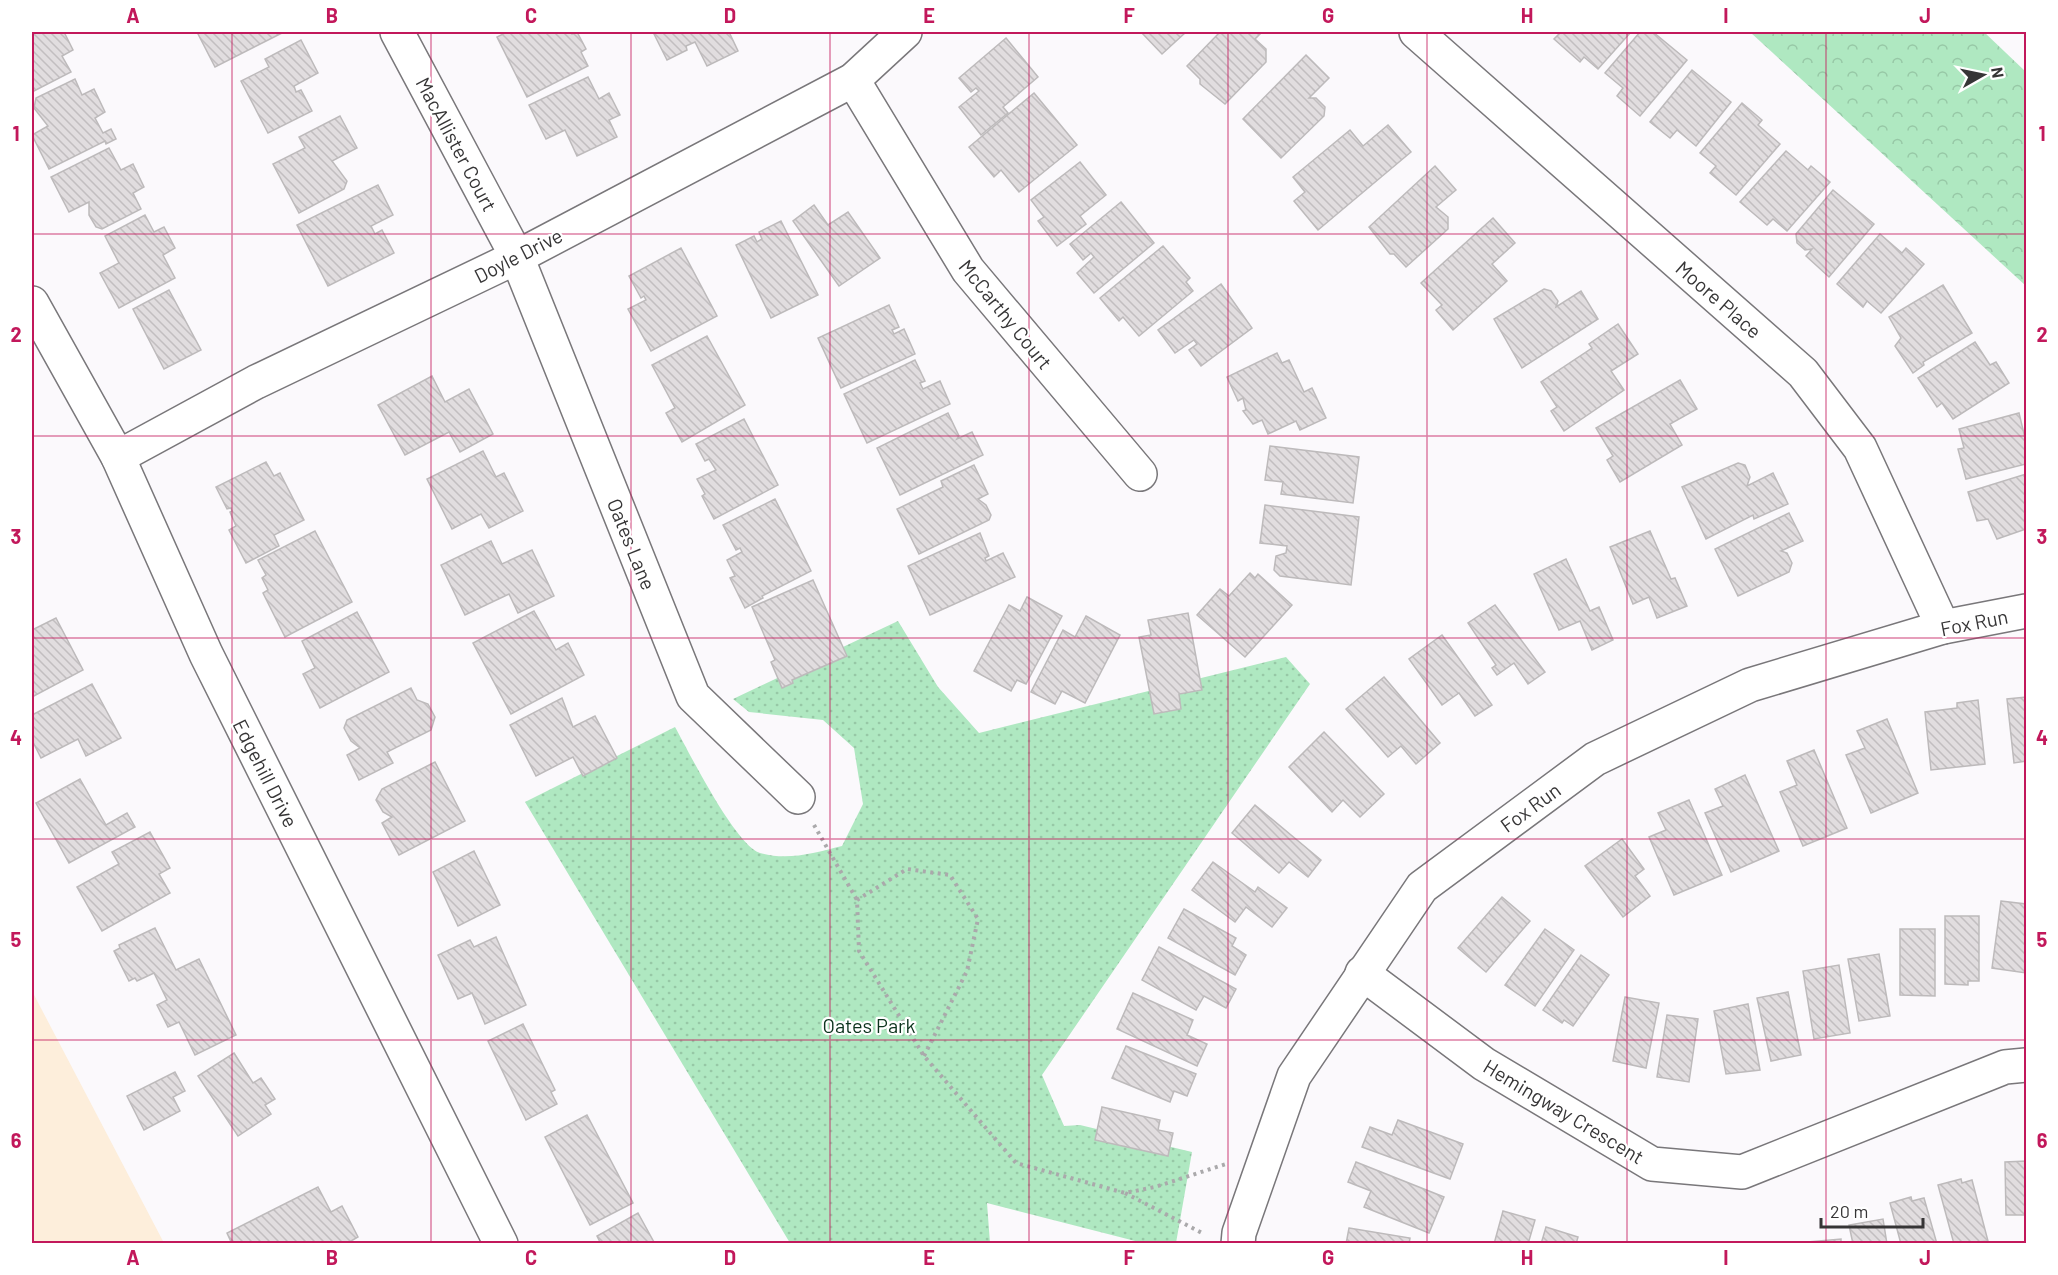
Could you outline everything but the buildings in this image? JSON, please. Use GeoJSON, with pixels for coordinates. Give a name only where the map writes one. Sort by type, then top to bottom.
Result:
{"type":"FeatureCollection","features":[{"type":"Feature","properties":{"kind":"street","name":"MacAllister Court"},"geometry":{"type":"LineString","coordinates":[[398,32],[517,257]]}},
{"type":"Feature","properties":{"kind":"street","name":"Doyle Drive"},"geometry":{"type":"LineString","coordinates":[[118,457],[256,382],[517,257],[853,80],[905,32]]}},
{"type":"Feature","properties":{"kind":"street","name":"Moore Place"},"geometry":{"type":"LineString","coordinates":[[1416,32],[1803,374],[1860,448],[1943,627]]}},
{"type":"Feature","properties":{"kind":"street","name":"McCarthy Court"},"geometry":{"type":"LineString","coordinates":[[853,80],[968,270],[1140,474]]}},
{"type":"Feature","properties":{"kind":"street","name":"Oates Lane"},"geometry":{"type":"LineString","coordinates":[[517,257],[693,696],[798,797]]}},
{"type":"Feature","properties":{"kind":"street","name":"Edgehill Drive"},"geometry":{"type":"LineString","coordinates":[[32,303],[118,457],[206,654],[501,1244]]}},
{"type":"Feature","properties":{"kind":"street","name":"Fox Run"},"geometry":{"type":"LineString","coordinates":[[1225,1241],[1239,1233],[1294,1076],[1422,887],[1595,759],[1750,685],[1943,627],[2026,611]]}},
{"type":"Feature","properties":{"kind":"street","name":"Hemingway Crescent"},"geometry":{"type":"LineString","coordinates":[[1362,973],[1484,1064],[1652,1164],[1742,1172],[2005,1067],[2026,1065]]}},
{"type":"Feature","properties":{"kind":"path"},"geometry":{"type":"LineString","coordinates":[[798,797],[857,900],[860,951],[924,1056],[1016,1162],[1125,1193],[1225,1241]]}},
{"type":"Feature","properties":{"kind":"path"},"geometry":{"type":"LineString","coordinates":[[857,900],[907,869],[950,875],[978,919],[967,971],[924,1056]]}},
{"type":"Feature","properties":{"kind":"path"},"geometry":{"type":"LineString","coordinates":[[1125,1193],[1155,1187],[1268,1150]]}},
{"type":"Feature","properties":{"kind":"shaded area"},"geometry":{"type":"Polygon","coordinates":[[[32,991],[164,1243],[32,1243],[32,991]]]}},
{"type":"Feature","properties":{"kind":"green space"},"geometry":{"type":"Polygon","coordinates":[[[1750,32],[1984,32],[2026,72],[2026,286],[1750,32]]]}},
{"type":"Feature","properties":{"kind":"green space","name":"Oates Park"},"geometry":{"type":"Polygon","coordinates":[[[898,621],[938,687],[979,733],[1286,657],[1310,684],[1042,1075],[1064,1126],[1080,1125],[1192,1152],[1176,1243],[1143,1243],[987,1203],[990,1243],[790,1243],[525,802],[675,727],[713,796],[738,833],[750,846],[760,853],[791,856],[842,846],[863,804],[854,748],[823,720],[749,712],[733,699],[898,621]]]}}]}
